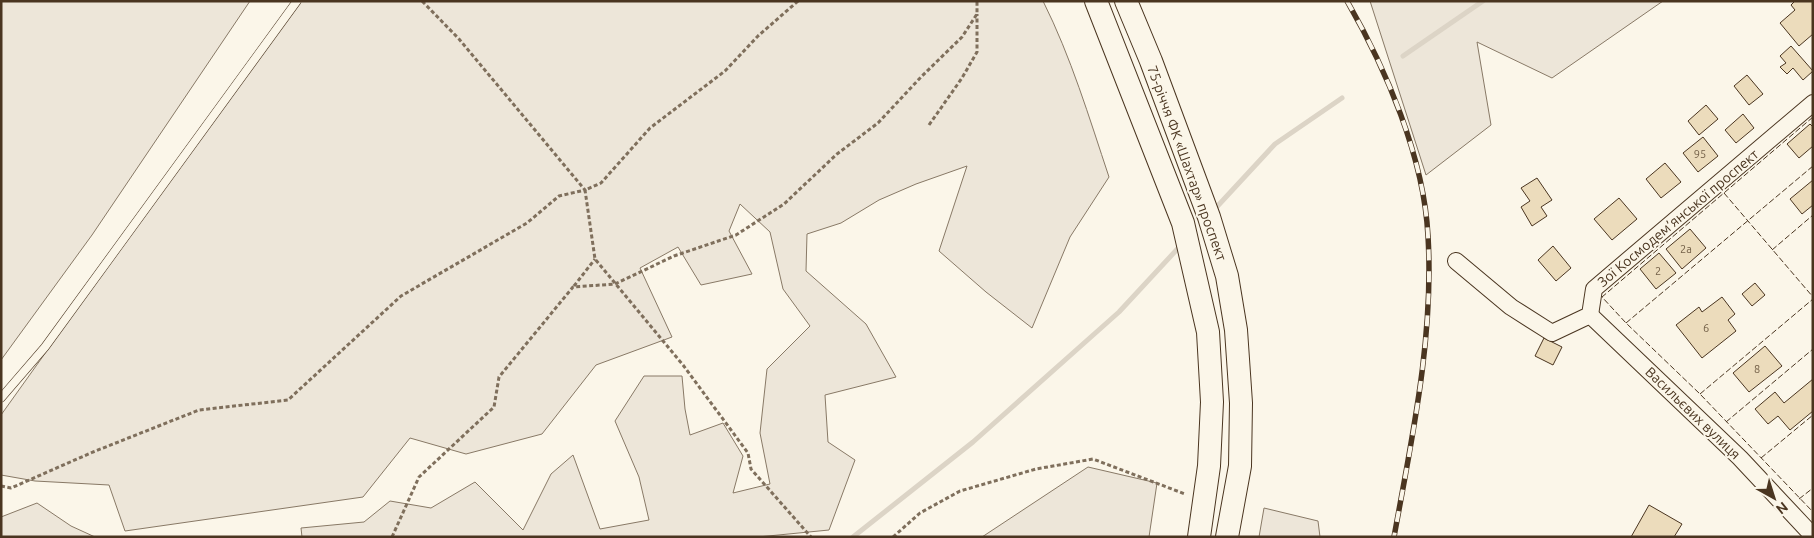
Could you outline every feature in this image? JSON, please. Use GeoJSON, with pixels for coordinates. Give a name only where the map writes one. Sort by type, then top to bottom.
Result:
{"type":"FeatureCollection","features":[{"type":"Feature","properties":{"kind":"main road","name":"75-річчя ФК «Шахтар» проспект"},"geometry":{"type":"LineString","coordinates":[[1096,1],[1183,223],[1208,332],[1212,402],[1209,466],[1199,537]]}},
{"type":"Feature","properties":{"kind":"main road","name":"75-річчя ФК «Шахтар» проспект"},"geometry":{"type":"LineString","coordinates":[[1126,1],[1151,61],[1209,217],[1227,276],[1236,330],[1241,403],[1240,466],[1228,537]]}},
{"type":"Feature","properties":{"kind":"street","name":"Зої Космодем’янської проспект"},"geometry":{"type":"LineString","coordinates":[[1590,315],[1594,289],[1813,103]]}},
{"type":"Feature","properties":{"kind":"street"},"geometry":{"type":"LineString","coordinates":[[1456,261],[1511,307],[1552,332],[1590,315]]}},
{"type":"Feature","properties":{"kind":"street","name":"Васильєвих вулиця"},"geometry":{"type":"LineString","coordinates":[[1590,315],[1740,458],[1813,536]]}},
{"type":"Feature","properties":{"kind":"lane"},"geometry":{"type":"LineString","coordinates":[[1,398],[51,340],[297,1]]}},
{"type":"Feature","properties":{"kind":"path"},"geometry":{"type":"LineString","coordinates":[[422,1],[458,38],[585,190],[595,259],[683,365],[748,453],[752,468],[811,537]]}},
{"type":"Feature","properties":{"kind":"path"},"geometry":{"type":"LineString","coordinates":[[1,486],[11,488],[93,452],[199,410],[288,400],[401,296],[527,223],[559,196],[585,190],[601,182],[650,128],[725,71],[758,36],[798,1]]}},
{"type":"Feature","properties":{"kind":"path"},"geometry":{"type":"LineString","coordinates":[[929,125],[962,78],[977,52],[977,1]]}},
{"type":"Feature","properties":{"kind":"path"},"geometry":{"type":"LineString","coordinates":[[574,287],[615,284],[674,256],[736,235],[784,204],[837,154],[878,123],[962,37],[976,14]]}},
{"type":"Feature","properties":{"kind":"path"},"geometry":{"type":"LineString","coordinates":[[392,537],[419,477],[494,407],[499,377],[595,259]]}},
{"type":"Feature","properties":{"kind":"path"},"geometry":{"type":"LineString","coordinates":[[893,537],[920,513],[960,491],[1036,469],[1093,459],[1170,486],[1192,496]]}},
{"type":"Feature","properties":{"kind":"shaded area"},"geometry":{"type":"Polygon","coordinates":[[[1,1],[250,1],[92,235],[1,360],[1,1]]]}},
{"type":"Feature","properties":{"kind":"shaded area"},"geometry":{"type":"Polygon","coordinates":[[[297,1],[1043,1],[1071,65],[1109,177],[1070,237],[1032,328],[986,292],[939,251],[967,166],[916,184],[879,200],[841,223],[807,234],[806,271],[866,324],[896,377],[825,395],[828,442],[855,460],[829,530],[758,537],[302,537],[301,528],[364,522],[390,501],[431,508],[475,482],[523,530],[551,474],[573,455],[600,529],[649,520],[639,477],[615,421],[644,376],[682,376],[690,435],[723,423],[743,456],[733,493],[770,484],[760,433],[767,369],[810,326],[783,289],[770,232],[740,204],[729,231],[752,274],[701,285],[678,247],[640,268],[672,337],[596,365],[542,434],[466,454],[410,438],[363,497],[125,531],[109,485],[35,481],[1,475],[1,415],[297,1]]]}},
{"type":"Feature","properties":{"kind":"shaded area"},"geometry":{"type":"Polygon","coordinates":[[[1370,1],[1663,1],[1552,78],[1477,42],[1491,125],[1426,175],[1370,1]]]}},
{"type":"Feature","properties":{"kind":"shaded area"},"geometry":{"type":"Polygon","coordinates":[[[1088,467],[1157,483],[1149,537],[982,537],[1088,467]]]}},
{"type":"Feature","properties":{"kind":"shaded area"},"geometry":{"type":"Polygon","coordinates":[[[37,503],[71,526],[95,537],[1,537],[1,517],[37,503]]]}},
{"type":"Feature","properties":{"kind":"shaded area"},"geometry":{"type":"Polygon","coordinates":[[[1264,508],[1318,521],[1320,537],[1259,537],[1264,508]]]}},
{"type":"Feature","properties":{"kind":"building"},"geometry":{"type":"Polygon","coordinates":[[[1795,1],[1813,1],[1813,34],[1799,46],[1780,23],[1795,10],[1791,5],[1795,1]]]}},
{"type":"Feature","properties":{"kind":"building"},"geometry":{"type":"Polygon","coordinates":[[[1791,46],[1813,71],[1803,80],[1793,68],[1787,74],[1780,67],[1786,63],[1780,56],[1791,46]]]}},
{"type":"Feature","properties":{"kind":"building"},"geometry":{"type":"Polygon","coordinates":[[[1747,75],[1763,94],[1749,105],[1734,86],[1747,75]]]}},
{"type":"Feature","properties":{"kind":"building"},"geometry":{"type":"Polygon","coordinates":[[[1706,105],[1718,119],[1699,135],[1688,121],[1706,105]]]}},
{"type":"Feature","properties":{"kind":"building"},"geometry":{"type":"Polygon","coordinates":[[[1743,114],[1754,128],[1736,143],[1725,130],[1743,114]]]}},
{"type":"Feature","properties":{"kind":"building"},"geometry":{"type":"Polygon","coordinates":[[[1810,124],[1813,127],[1813,146],[1799,158],[1787,144],[1810,124]]]}},
{"type":"Feature","properties":{"kind":"building"},"geometry":{"type":"Polygon","coordinates":[[[1703,137],[1718,156],[1698,172],[1683,153],[1703,137]]]}},
{"type":"Feature","properties":{"kind":"building"},"geometry":{"type":"Polygon","coordinates":[[[1665,163],[1681,182],[1661,198],[1646,179],[1665,163]]]}},
{"type":"Feature","properties":{"kind":"building"},"geometry":{"type":"Polygon","coordinates":[[[1537,178],[1552,200],[1541,207],[1547,216],[1532,226],[1521,207],[1530,201],[1521,188],[1537,178]]]}},
{"type":"Feature","properties":{"kind":"building"},"geometry":{"type":"Polygon","coordinates":[[[1813,180],[1813,205],[1802,214],[1790,199],[1813,180]]]}},
{"type":"Feature","properties":{"kind":"building"},"geometry":{"type":"Polygon","coordinates":[[[1619,198],[1637,219],[1612,240],[1594,219],[1619,198]]]}},
{"type":"Feature","properties":{"kind":"building"},"geometry":{"type":"Polygon","coordinates":[[[1690,229],[1706,248],[1682,269],[1666,249],[1690,229]]]}},
{"type":"Feature","properties":{"kind":"building"},"geometry":{"type":"Polygon","coordinates":[[[1553,246],[1571,268],[1556,281],[1538,260],[1553,246]]]}},
{"type":"Feature","properties":{"kind":"building"},"geometry":{"type":"Polygon","coordinates":[[[1659,253],[1676,273],[1656,289],[1640,269],[1659,253]]]}},
{"type":"Feature","properties":{"kind":"building"},"geometry":{"type":"Polygon","coordinates":[[[1755,283],[1765,295],[1752,306],[1742,294],[1755,283]]]}},
{"type":"Feature","properties":{"kind":"building"},"geometry":{"type":"Polygon","coordinates":[[[1722,297],[1735,314],[1728,320],[1736,331],[1702,358],[1676,325],[1699,307],[1702,312],[1722,297]]]}},
{"type":"Feature","properties":{"kind":"building"},"geometry":{"type":"Polygon","coordinates":[[[1544,338],[1562,347],[1553,365],[1535,356],[1544,338]]]}},
{"type":"Feature","properties":{"kind":"building"},"geometry":{"type":"Polygon","coordinates":[[[1765,346],[1782,366],[1749,392],[1733,373],[1765,346]]]}},
{"type":"Feature","properties":{"kind":"building"},"geometry":{"type":"Polygon","coordinates":[[[1813,379],[1813,411],[1790,430],[1778,416],[1768,424],[1755,409],[1775,392],[1784,403],[1813,379]]]}},
{"type":"Feature","properties":{"kind":"building"},"geometry":{"type":"Polygon","coordinates":[[[1649,505],[1682,524],[1674,537],[1631,537],[1649,505]]]}},
{"type":"Feature","properties":{"kind":"waterway"},"geometry":{"type":"LineString","coordinates":[[1403,56],[1483,1]]}},
{"type":"Feature","properties":{"kind":"waterway"},"geometry":{"type":"LineString","coordinates":[[1213,211],[1275,144],[1342,98]]}},
{"type":"Feature","properties":{"kind":"waterway"},"geometry":{"type":"LineString","coordinates":[[853,537],[973,442],[1119,312],[1182,244]]}},
{"type":"Feature","properties":{"kind":"railway"},"geometry":{"type":"LineString","coordinates":[[1347,1],[1376,55],[1401,114],[1419,176],[1428,236],[1429,274],[1425,350],[1394,537]]}},
{"type":"Feature","properties":{"kind":"fence"},"geometry":{"type":"LineString","coordinates":[[1813,117],[1602,297],[1626,323],[1700,394],[1813,512]]}},
{"type":"Feature","properties":{"kind":"fence"},"geometry":{"type":"LineString","coordinates":[[1626,323],[1813,166]]}},
{"type":"Feature","properties":{"kind":"fence"},"geometry":{"type":"LineString","coordinates":[[1724,193],[1813,297]]}},
{"type":"Feature","properties":{"kind":"fence"},"geometry":{"type":"LineString","coordinates":[[1772,250],[1813,215]]}},
{"type":"Feature","properties":{"kind":"fence"},"geometry":{"type":"LineString","coordinates":[[1700,394],[1813,299]]}},
{"type":"Feature","properties":{"kind":"fence"},"geometry":{"type":"LineString","coordinates":[[1726,422],[1813,349]]}},
{"type":"Feature","properties":{"kind":"fence"},"geometry":{"type":"LineString","coordinates":[[1761,458],[1813,415]]}},
{"type":"Feature","properties":{"kind":"fence"},"geometry":{"type":"LineString","coordinates":[[1799,499],[1813,488]]}}]}
